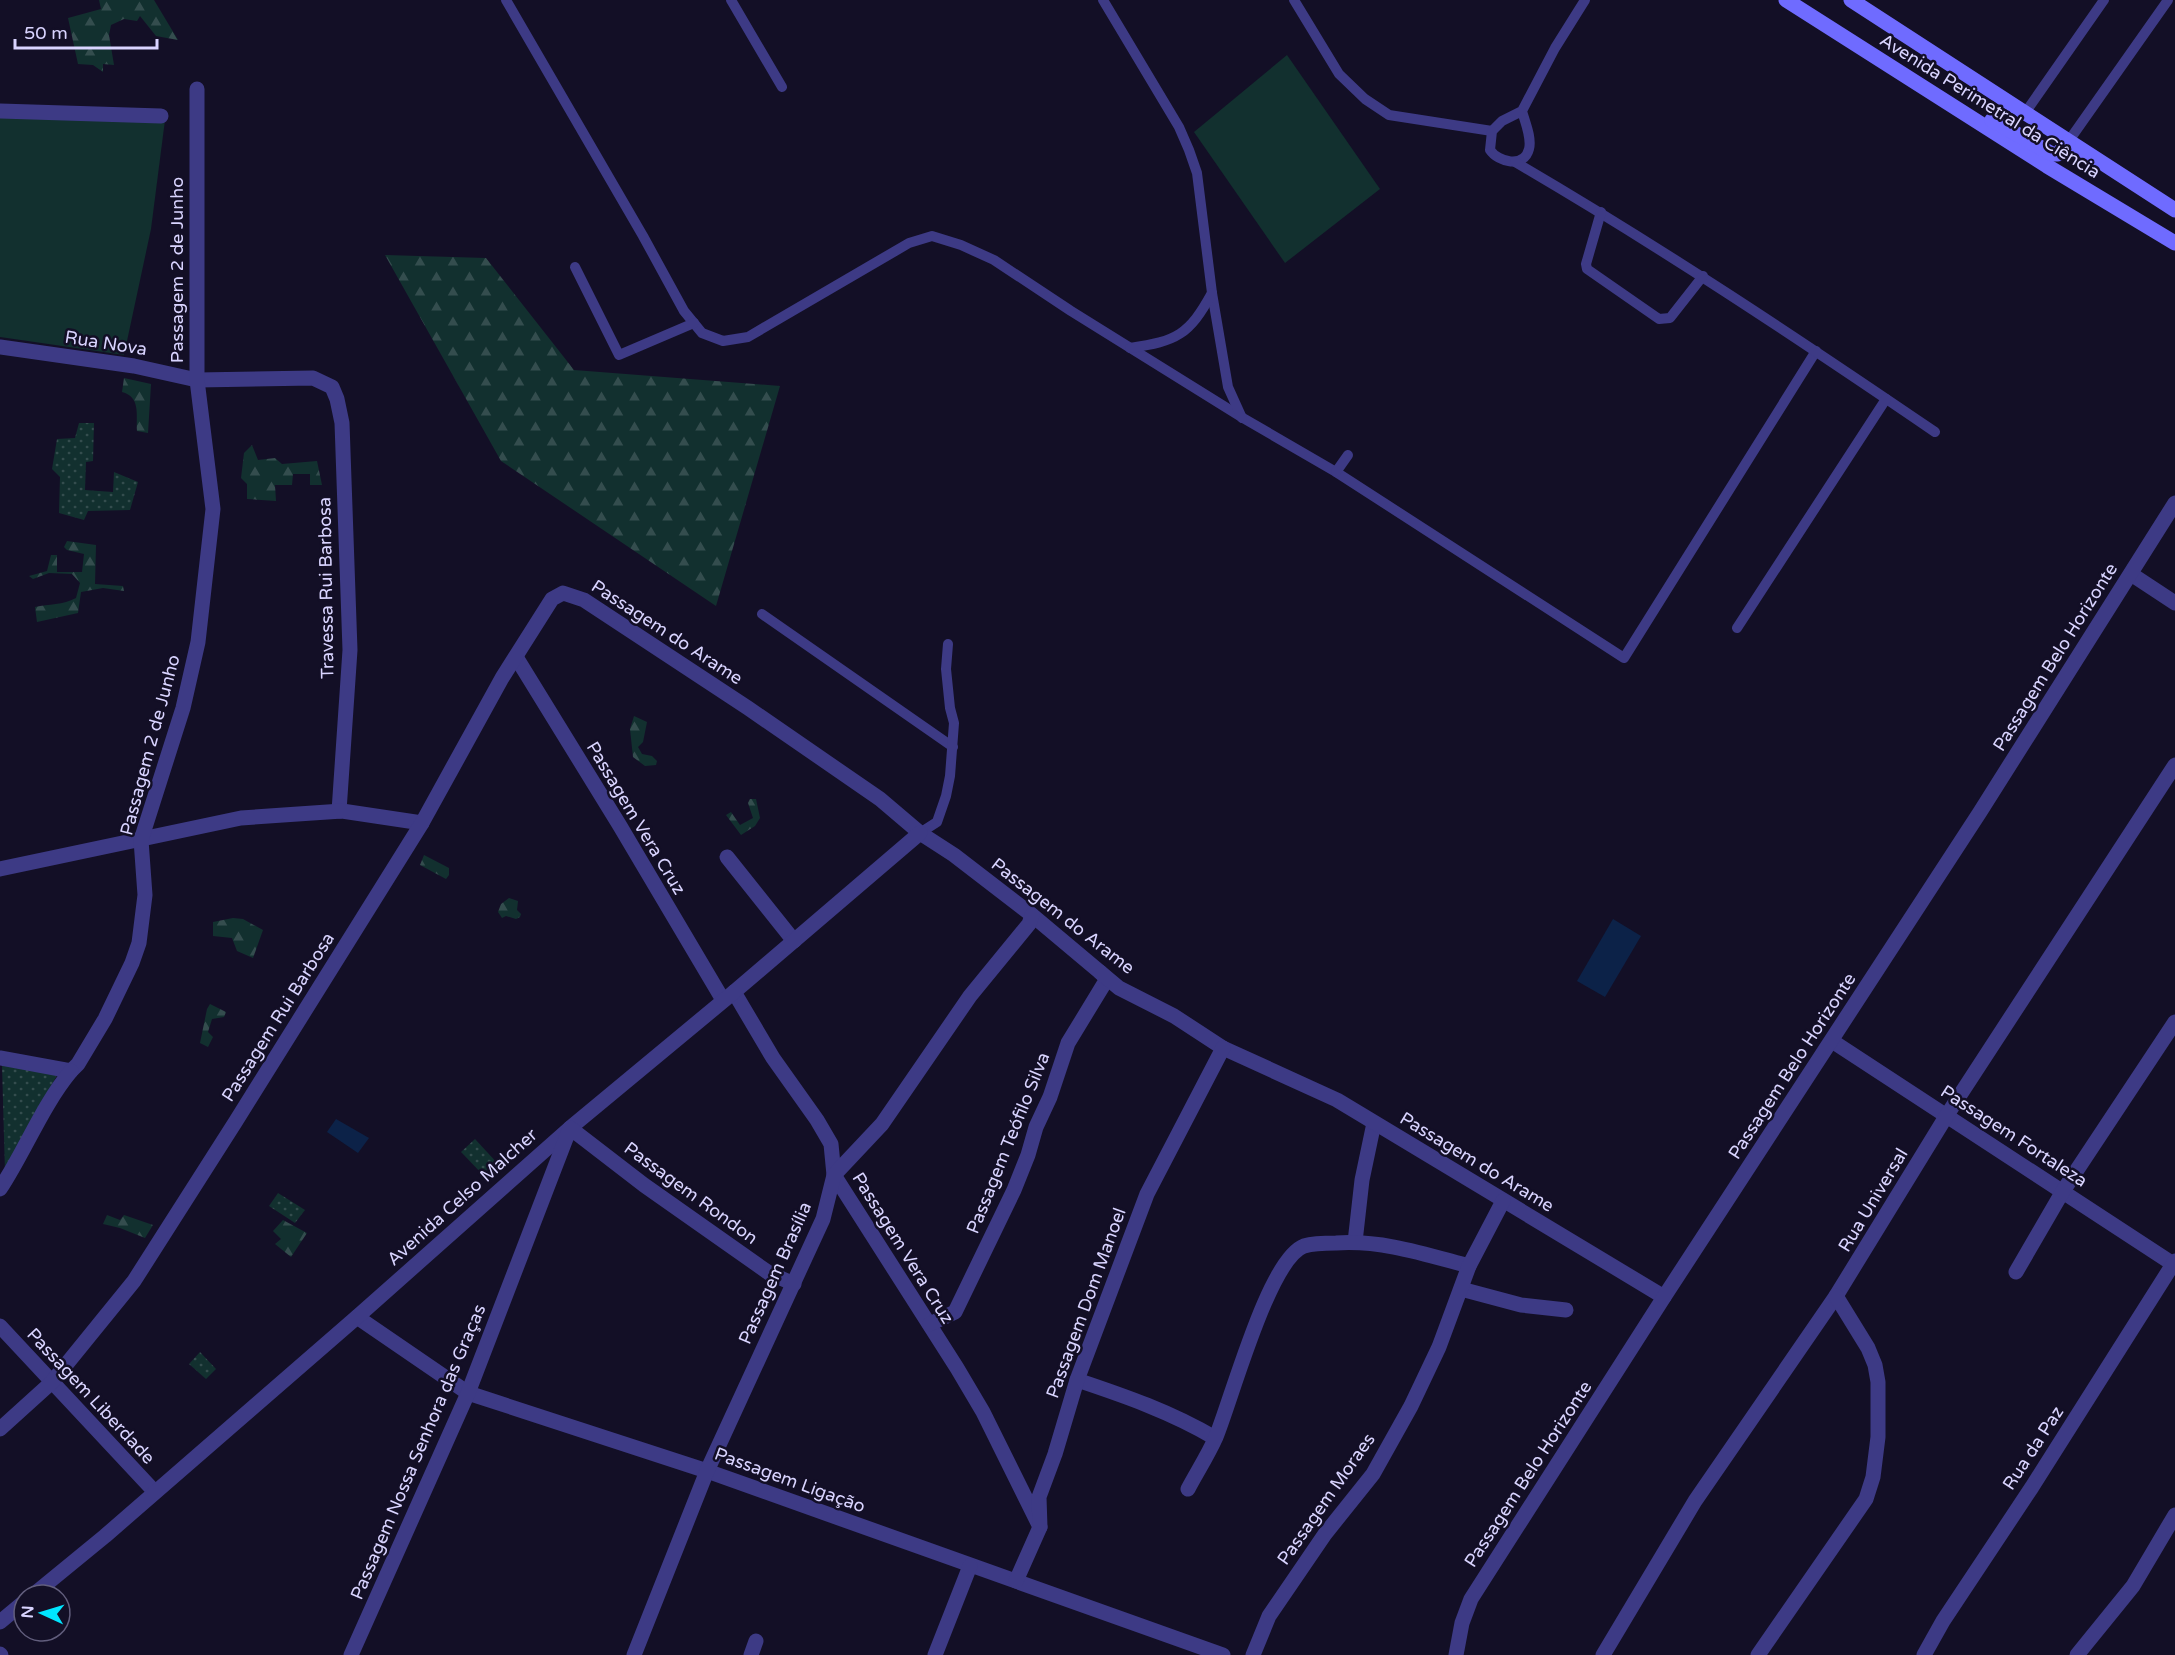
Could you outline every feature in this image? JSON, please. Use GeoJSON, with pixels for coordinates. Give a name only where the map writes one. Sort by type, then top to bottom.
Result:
{"type":"FeatureCollection","features":[{"type":"Feature","properties":{"kind":"main road","name":"Avenida Perimetral da Ciência"},"geometry":{"type":"LineString","coordinates":[[1786,0],[2047,166],[2175,243]]}},
{"type":"Feature","properties":{"kind":"main road","name":"Avenida Perimetral da Ciência"},"geometry":{"type":"LineString","coordinates":[[1851,0],[2175,210]]}},
{"type":"Feature","properties":{"kind":"main road"},"geometry":{"type":"LineString","coordinates":[[1876,57],[1918,76],[2049,153],[2058,154],[2068,142]]}},
{"type":"Feature","properties":{"kind":"street","name":"Passagem 2 de Junho"},"geometry":{"type":"LineString","coordinates":[[0,1189],[60,1084],[78,1064],[105,1019],[132,963],[139,943],[145,895],[141,840],[183,708],[198,642],[213,509],[197,380],[197,89]]}},
{"type":"Feature","properties":{"kind":"street"},"geometry":{"type":"LineString","coordinates":[[0,111],[162,116]]}},
{"type":"Feature","properties":{"kind":"street","name":"Rua Nova"},"geometry":{"type":"LineString","coordinates":[[0,347],[134,366],[197,380],[313,378]]}},
{"type":"Feature","properties":{"kind":"street","name":"Travessa Rui Barbosa"},"geometry":{"type":"LineString","coordinates":[[313,378],[332,387],[342,423],[350,650],[339,811]]}},
{"type":"Feature","properties":{"kind":"street","name":"Passagem Belo Horizonte"},"geometry":{"type":"LineString","coordinates":[[1456,1655],[1462,1623],[1471,1599],[1664,1297],[1832,1041],[2175,503]]}},
{"type":"Feature","properties":{"kind":"street"},"geometry":{"type":"LineString","coordinates":[[2131,574],[2175,603]]}},
{"type":"Feature","properties":{"kind":"street","name":"Passagem do Arame"},"geometry":{"type":"LineString","coordinates":[[552,599],[564,593],[584,600],[836,767],[880,799],[920,833],[954,855],[1032,915],[1119,988],[1173,1016],[1223,1048],[1337,1100],[1664,1297]]}},
{"type":"Feature","properties":{"kind":"street","name":"Passagem Rui Barbosa"},"geometry":{"type":"LineString","coordinates":[[0,1429],[52,1382],[134,1281],[422,823],[516,657],[552,599]]}},
{"type":"Feature","properties":{"kind":"street","name":"Passagem Vera Cruz"},"geometry":{"type":"LineString","coordinates":[[516,657],[620,826],[729,996],[817,1120],[831,1144],[834,1175],[930,1324],[982,1412],[1040,1527]]}},
{"type":"Feature","properties":{"kind":"street","name":"Rua Universal"},"geometry":{"type":"LineString","coordinates":[[1603,1655],[1695,1501],[1836,1296],[1947,1115],[2175,765]]}},
{"type":"Feature","properties":{"kind":"street"},"geometry":{"type":"LineString","coordinates":[[0,869],[241,818],[339,811],[422,823]]}},
{"type":"Feature","properties":{"kind":"street","name":"Avenida Celso Malcher"},"geometry":{"type":"LineString","coordinates":[[47,1583],[357,1317],[570,1128],[920,833]]}},
{"type":"Feature","properties":{"kind":"street"},"geometry":{"type":"LineString","coordinates":[[727,857],[794,941]]}},
{"type":"Feature","properties":{"kind":"street"},"geometry":{"type":"LineString","coordinates":[[834,1175],[882,1124],[970,996],[1029,924],[1032,915]]}},
{"type":"Feature","properties":{"kind":"street","name":"Passagem Teófilo Silva"},"geometry":{"type":"LineString","coordinates":[[930,1324],[955,1312],[1000,1221],[1028,1155],[1036,1127],[1050,1097],[1068,1042],[1107,980],[1096,967]]}},
{"type":"Feature","properties":{"kind":"street"},"geometry":{"type":"LineString","coordinates":[[2016,1272],[2063,1191],[2175,1022]]}},
{"type":"Feature","properties":{"kind":"street","name":"Passagem Fortaleza"},"geometry":{"type":"LineString","coordinates":[[1832,1041],[2174,1262]]}},
{"type":"Feature","properties":{"kind":"street","name":"Passagem Dom Manoel"},"geometry":{"type":"LineString","coordinates":[[1016,1581],[1040,1527],[1039,1497],[1055,1454],[1077,1380],[1147,1194],[1223,1048]]}},
{"type":"Feature","properties":{"kind":"street"},"geometry":{"type":"LineString","coordinates":[[0,1058],[71,1071]]}},
{"type":"Feature","properties":{"kind":"street"},"geometry":{"type":"LineString","coordinates":[[1355,1242],[1362,1180],[1374,1123]]}},
{"type":"Feature","properties":{"kind":"street","name":"Passagem Rondon"},"geometry":{"type":"LineString","coordinates":[[570,1128],[644,1185],[769,1274],[794,1284]]}},
{"type":"Feature","properties":{"kind":"street","name":"Passagem Nossa Senhora das Graças"},"geometry":{"type":"LineString","coordinates":[[351,1655],[468,1393],[570,1128]]}},
{"type":"Feature","properties":{"kind":"street","name":"Passagem Brasília"},"geometry":{"type":"LineString","coordinates":[[634,1655],[707,1471],[824,1220],[834,1175]]}},
{"type":"Feature","properties":{"kind":"street","name":"Passagem Moraes"},"geometry":{"type":"LineString","coordinates":[[1253,1655],[1269,1616],[1325,1534],[1373,1474],[1411,1406],[1439,1347],[1469,1266],[1503,1201]]}},
{"type":"Feature","properties":{"kind":"street"},"geometry":{"type":"LineString","coordinates":[[1188,1489],[1215,1438],[1272,1284],[1292,1254],[1303,1247],[1317,1244],[1355,1242],[1391,1245],[1469,1266]]}},
{"type":"Feature","properties":{"kind":"street","name":"Rua da Paz"},"geometry":{"type":"LineString","coordinates":[[1924,1655],[1943,1621],[2032,1487],[2174,1262]]}},
{"type":"Feature","properties":{"kind":"street"},"geometry":{"type":"LineString","coordinates":[[1461,1289],[1521,1305],[1566,1310]]}},
{"type":"Feature","properties":{"kind":"street"},"geometry":{"type":"LineString","coordinates":[[1758,1655],[1866,1499],[1873,1477],[1879,1410],[1875,1365],[1868,1348],[1836,1296]]}},
{"type":"Feature","properties":{"kind":"street","name":"Passagem Ligação"},"geometry":{"type":"LineString","coordinates":[[357,1317],[468,1393],[707,1471],[1223,1655]]}},
{"type":"Feature","properties":{"kind":"street","name":"Passagem Liberdade"},"geometry":{"type":"LineString","coordinates":[[0,1326],[154,1491]]}},
{"type":"Feature","properties":{"kind":"street"},"geometry":{"type":"LineString","coordinates":[[1077,1380],[1140,1401],[1185,1420],[1215,1438]]}},
{"type":"Feature","properties":{"kind":"street"},"geometry":{"type":"LineString","coordinates":[[2077,1655],[2133,1586],[2175,1515]]}},
{"type":"Feature","properties":{"kind":"street"},"geometry":{"type":"LineString","coordinates":[[935,1655],[970,1566]]}},
{"type":"Feature","properties":{"kind":"street"},"geometry":{"type":"LineString","coordinates":[[0,1622],[12,1612]]}},
{"type":"Feature","properties":{"kind":"lane"},"geometry":{"type":"LineString","coordinates":[[506,0],[684,311],[702,333],[723,341],[748,336],[909,243],[932,236],[961,245],[994,260],[1130,348],[1336,472],[1623,658],[1816,351]]}},
{"type":"Feature","properties":{"kind":"lane"},"geometry":{"type":"LineString","coordinates":[[731,0],[782,87]]}},
{"type":"Feature","properties":{"kind":"lane"},"geometry":{"type":"LineString","coordinates":[[1102,0],[1179,127],[1197,173],[1212,293],[1228,387],[1243,418]]}},
{"type":"Feature","properties":{"kind":"lane"},"geometry":{"type":"LineString","coordinates":[[1294,0],[1339,74],[1365,99],[1389,115],[1492,131]]}},
{"type":"Feature","properties":{"kind":"lane"},"geometry":{"type":"LineString","coordinates":[[1585,0],[1555,48],[1522,111],[1502,121],[1492,131],[1489,143],[1493,154],[1503,161],[1515,162],[1601,212],[1703,276],[1935,432]]}},
{"type":"Feature","properties":{"kind":"lane"},"geometry":{"type":"LineString","coordinates":[[2025,113],[2104,0]]}},
{"type":"Feature","properties":{"kind":"lane"},"geometry":{"type":"LineString","coordinates":[[2068,142],[2168,0]]}},
{"type":"Feature","properties":{"kind":"lane"},"geometry":{"type":"LineString","coordinates":[[1515,162],[1525,158],[1529,149],[1529,137],[1522,111]]}},
{"type":"Feature","properties":{"kind":"lane"},"geometry":{"type":"LineString","coordinates":[[1601,212],[1586,264],[1587,269],[1659,320],[1670,318],[1703,276]]}},
{"type":"Feature","properties":{"kind":"lane"},"geometry":{"type":"LineString","coordinates":[[576,267],[619,355],[694,323]]}},
{"type":"Feature","properties":{"kind":"lane"},"geometry":{"type":"LineString","coordinates":[[1130,348],[1159,344],[1183,333],[1199,317],[1212,293]]}},
{"type":"Feature","properties":{"kind":"lane"},"geometry":{"type":"LineString","coordinates":[[1737,628],[1886,399]]}},
{"type":"Feature","properties":{"kind":"lane"},"geometry":{"type":"LineString","coordinates":[[1336,472],[1348,455]]}},
{"type":"Feature","properties":{"kind":"lane"},"geometry":{"type":"LineString","coordinates":[[762,614],[953,747]]}},
{"type":"Feature","properties":{"kind":"lane"},"geometry":{"type":"LineString","coordinates":[[920,833],[937,822],[946,796],[954,723],[946,669],[948,644]]}},
{"type":"Feature","properties":{"kind":"green space"},"geometry":{"type":"Polygon","coordinates":[[[99,0],[154,0],[178,40],[156,36],[140,16],[137,21],[124,19],[111,25],[109,35],[114,65],[103,64],[103,72],[93,65],[78,64],[68,18],[101,9],[99,0]]]}},
{"type":"Feature","properties":{"kind":"green space"},"geometry":{"type":"Polygon","coordinates":[[[1287,55],[1380,189],[1285,263],[1194,132],[1287,55]]]}},
{"type":"Feature","properties":{"kind":"green space"},"geometry":{"type":"Polygon","coordinates":[[[0,116],[165,120],[151,229],[124,355],[0,337],[0,116]]]}},
{"type":"Feature","properties":{"kind":"green space"},"geometry":{"type":"Polygon","coordinates":[[[385,255],[486,258],[574,370],[780,386],[716,606],[501,461],[385,255]]]}},
{"type":"Feature","properties":{"kind":"green space"},"geometry":{"type":"Polygon","coordinates":[[[124,378],[151,384],[148,433],[137,431],[135,402],[128,394],[122,392],[124,378]]]}},
{"type":"Feature","properties":{"kind":"green space"},"geometry":{"type":"Polygon","coordinates":[[[79,423],[94,423],[93,461],[86,462],[85,490],[113,492],[114,472],[138,482],[130,510],[88,511],[84,520],[59,513],[60,477],[52,469],[57,439],[75,438],[79,423]]]}},
{"type":"Feature","properties":{"kind":"green space"},"geometry":{"type":"Polygon","coordinates":[[[252,445],[258,460],[275,458],[282,464],[317,461],[322,485],[310,485],[310,474],[293,474],[292,485],[275,485],[276,501],[247,499],[247,484],[241,478],[244,453],[252,445]]]}},
{"type":"Feature","properties":{"kind":"green space"},"geometry":{"type":"Polygon","coordinates":[[[67,541],[96,545],[95,584],[123,586],[124,591],[103,588],[81,592],[78,613],[37,622],[35,607],[76,598],[80,583],[72,574],[49,573],[33,579],[29,576],[47,571],[51,555],[57,555],[57,572],[82,572],[84,554],[67,550],[64,547],[67,541]]]}},
{"type":"Feature","properties":{"kind":"green space"},"geometry":{"type":"Polygon","coordinates":[[[634,716],[647,722],[643,742],[638,747],[642,754],[652,756],[657,761],[656,765],[645,766],[633,757],[630,729],[634,716]]]}},
{"type":"Feature","properties":{"kind":"green space"},"geometry":{"type":"Polygon","coordinates":[[[750,799],[756,799],[760,818],[755,826],[741,835],[726,815],[731,812],[740,825],[753,818],[748,803],[750,799]]]}},
{"type":"Feature","properties":{"kind":"green space"},"geometry":{"type":"Polygon","coordinates":[[[424,855],[449,868],[449,875],[446,879],[420,865],[424,855]]]}},
{"type":"Feature","properties":{"kind":"green space"},"geometry":{"type":"Polygon","coordinates":[[[509,898],[518,901],[517,910],[521,914],[516,919],[506,916],[502,918],[498,912],[501,904],[509,898]]]}},
{"type":"Feature","properties":{"kind":"green space"},"geometry":{"type":"Polygon","coordinates":[[[233,918],[243,919],[263,930],[253,958],[237,951],[232,938],[213,936],[213,922],[233,918]]]}},
{"type":"Feature","properties":{"kind":"green space"},"geometry":{"type":"Polygon","coordinates":[[[210,1004],[226,1012],[224,1017],[212,1019],[208,1032],[213,1037],[208,1047],[200,1043],[210,1004]]]}},
{"type":"Feature","properties":{"kind":"green space"},"geometry":{"type":"Polygon","coordinates":[[[2,1065],[57,1075],[5,1173],[2,1065]]]}},
{"type":"Feature","properties":{"kind":"green space"},"geometry":{"type":"Polygon","coordinates":[[[475,1139],[499,1165],[486,1178],[461,1152],[475,1139]]]}},
{"type":"Feature","properties":{"kind":"green space"},"geometry":{"type":"Polygon","coordinates":[[[278,1193],[305,1210],[295,1223],[269,1206],[278,1193]]]}},
{"type":"Feature","properties":{"kind":"green space"},"geometry":{"type":"Polygon","coordinates":[[[107,1215],[120,1220],[124,1215],[153,1225],[145,1238],[103,1224],[107,1215]]]}},
{"type":"Feature","properties":{"kind":"green space"},"geometry":{"type":"Polygon","coordinates":[[[283,1220],[307,1233],[291,1257],[275,1244],[281,1239],[273,1231],[283,1220]]]}},
{"type":"Feature","properties":{"kind":"green space"},"geometry":{"type":"Polygon","coordinates":[[[200,1352],[216,1369],[206,1379],[189,1364],[200,1352]]]}},
{"type":"Feature","properties":{"kind":"water"},"geometry":{"type":"Polygon","coordinates":[[[1613,919],[1641,936],[1605,997],[1577,981],[1613,919]]]}},
{"type":"Feature","properties":{"kind":"water"},"geometry":{"type":"Polygon","coordinates":[[[336,1119],[369,1138],[358,1153],[327,1132],[336,1119]]]}}]}
